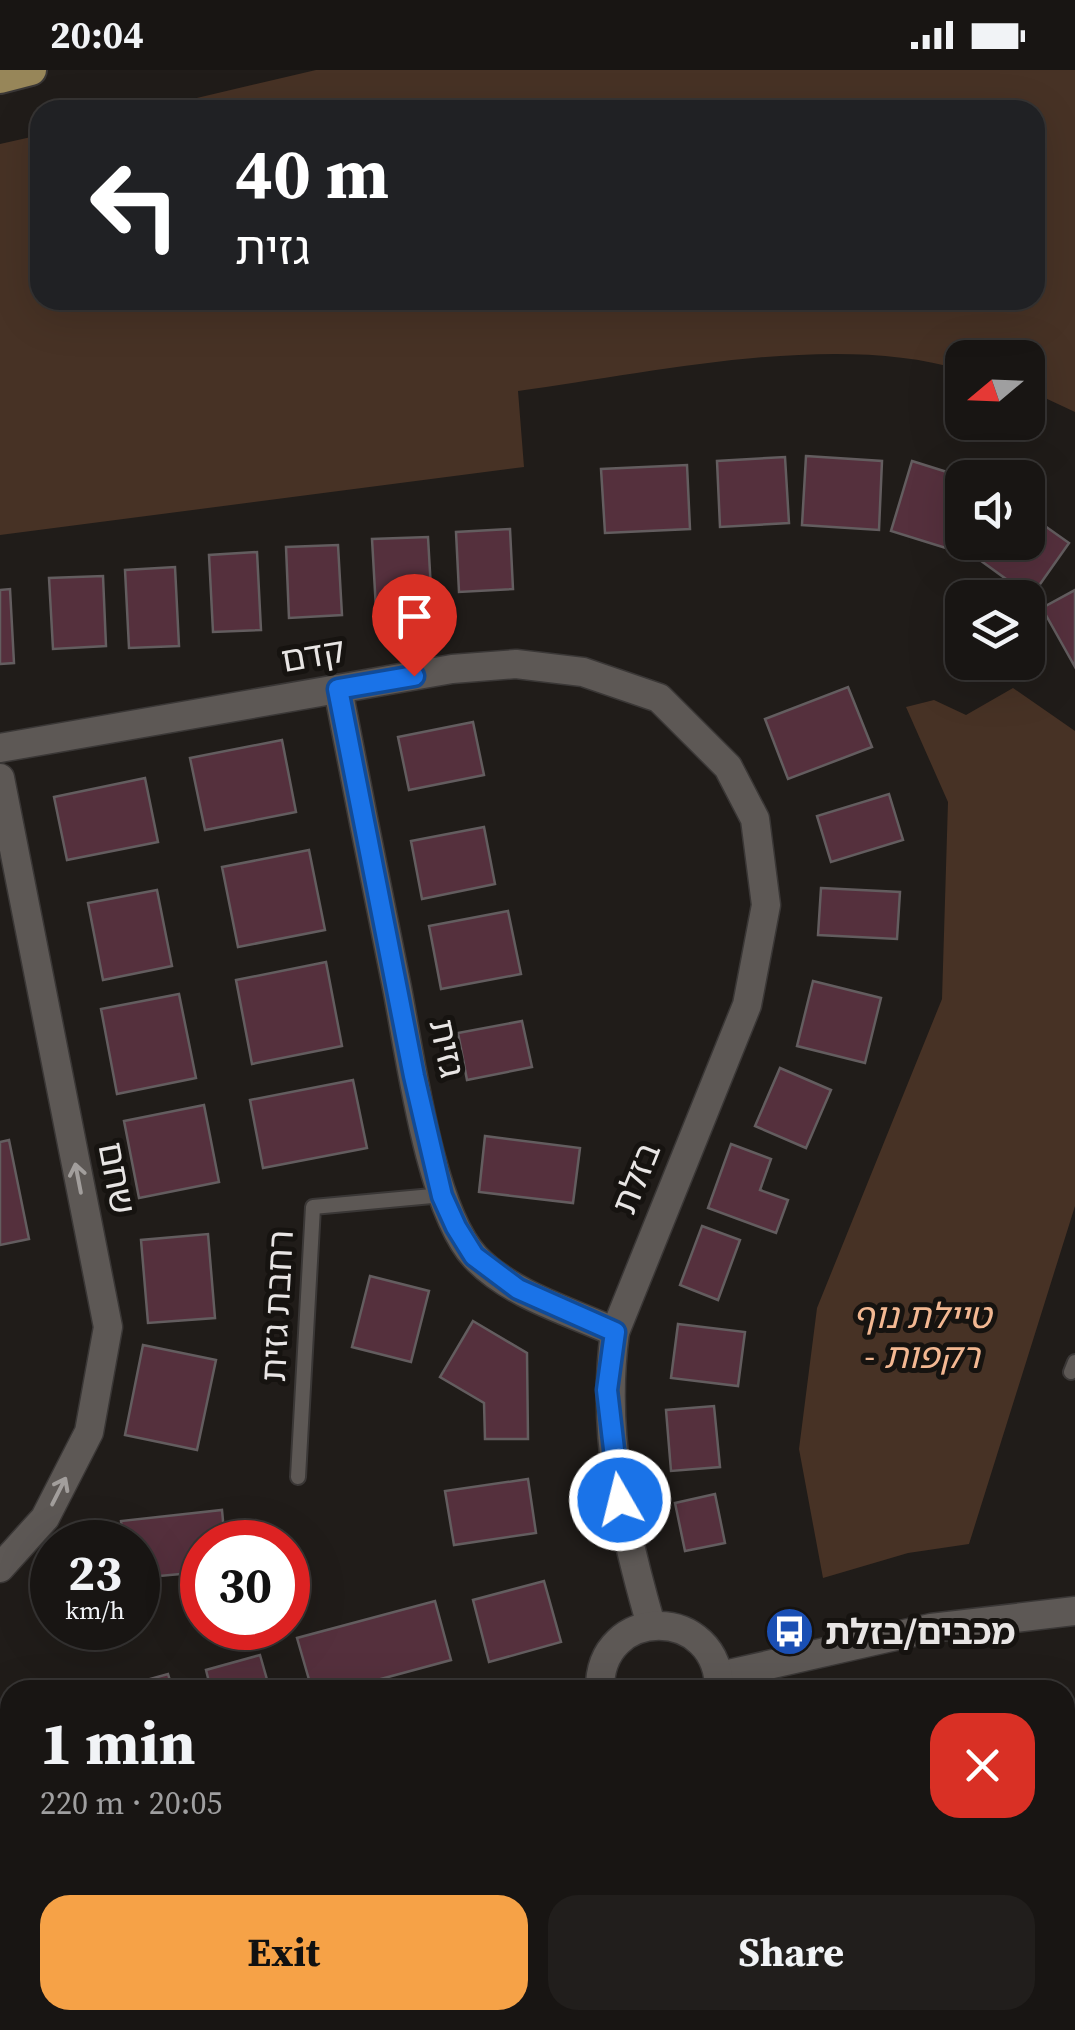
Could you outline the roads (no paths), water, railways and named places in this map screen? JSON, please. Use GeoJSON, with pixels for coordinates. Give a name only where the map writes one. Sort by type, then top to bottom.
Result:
{"type":"FeatureCollection","features":[{"type":"Feature","properties":{"kind":"main road"},"geometry":{"type":"LineString","coordinates":[[0,78],[31,70]]}},
{"type":"Feature","properties":{"kind":"street","name":"קדם"},"geometry":{"type":"LineString","coordinates":[[0,748],[452,669],[516,664],[583,672],[659,698],[728,766]]}},
{"type":"Feature","properties":{"kind":"street","name":"גזית"},"geometry":{"type":"LineString","coordinates":[[338,689],[414,1076],[442,1196],[474,1256],[518,1289],[615,1332]]}},
{"type":"Feature","properties":{"kind":"street","name":"בזלת"},"geometry":{"type":"LineString","coordinates":[[651,1625],[624,1531],[607,1390],[615,1332],[746,1005],[766,905],[755,818],[728,766]]}},
{"type":"Feature","properties":{"kind":"street","name":"שחם"},"geometry":{"type":"LineString","coordinates":[[0,778],[108,1327],[89,1432],[45,1518],[0,1568]]}},
{"type":"Feature","properties":{"kind":"street"},"geometry":{"type":"LineString","coordinates":[[732,1680],[931,1628],[1075,1611]]}},
{"type":"Feature","properties":{"kind":"street"},"geometry":{"type":"LineString","coordinates":[[602,1680],[606,1658],[617,1642],[651,1625],[674,1626],[696,1637],[712,1654],[719,1680]]}},
{"type":"Feature","properties":{"kind":"lane","name":"רחבת גזית"},"geometry":{"type":"LineString","coordinates":[[298,1478],[313,1207],[442,1196]]}},
{"type":"Feature","properties":{"kind":"place","name":"מכבים/בזלת"},"geometry":{"type":"Point","coordinates":[790,1632]}},
{"type":"Feature","properties":{"kind":"park label","name":"טיילת נוף - רקפות"},"geometry":{"type":"Point","coordinates":[922,1336]}}]}
